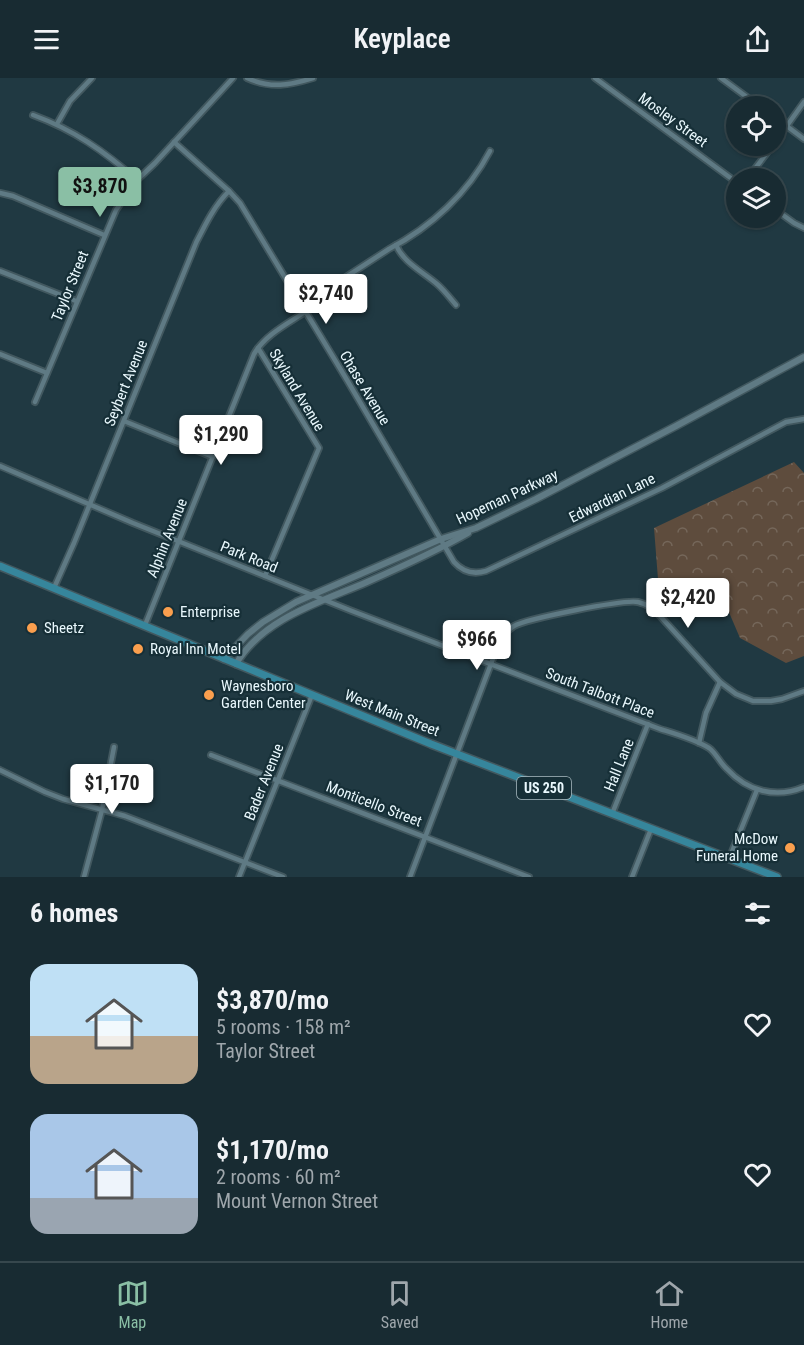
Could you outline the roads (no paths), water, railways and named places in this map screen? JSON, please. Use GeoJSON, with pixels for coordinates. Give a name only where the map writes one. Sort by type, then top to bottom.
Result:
{"type":"FeatureCollection","features":[{"type":"Feature","properties":{"kind":"main road","name":"Hopeman Parkway"},"geometry":{"type":"LineString","coordinates":[[224,659],[263,622],[296,602],[441,539],[476,528],[657,436],[804,357]]}},
{"type":"Feature","properties":{"kind":"main road"},"geometry":{"type":"LineString","coordinates":[[236,664],[244,650],[270,629],[301,610],[404,566],[476,528]]}},
{"type":"Feature","properties":{"kind":"main road","name":"West Main Street"},"geometry":{"type":"LineString","coordinates":[[0,567],[457,754],[777,877]]}},
{"type":"Feature","properties":{"kind":"street"},"geometry":{"type":"LineString","coordinates":[[57,124],[70,101],[92,78]]}},
{"type":"Feature","properties":{"kind":"street","name":"Taylor Street"},"geometry":{"type":"LineString","coordinates":[[35,402],[116,210],[137,180],[232,78]]}},
{"type":"Feature","properties":{"kind":"street"},"geometry":{"type":"LineString","coordinates":[[248,78],[273,85],[290,85],[313,78]]}},
{"type":"Feature","properties":{"kind":"street","name":"Mosley Street"},"geometry":{"type":"LineString","coordinates":[[595,78],[726,175]]}},
{"type":"Feature","properties":{"kind":"street"},"geometry":{"type":"LineString","coordinates":[[724,79],[746,96]]}},
{"type":"Feature","properties":{"kind":"street"},"geometry":{"type":"LineString","coordinates":[[804,102],[786,126],[804,139]]}},
{"type":"Feature","properties":{"kind":"street"},"geometry":{"type":"LineString","coordinates":[[33,115],[57,124],[87,140],[137,180]]}},
{"type":"Feature","properties":{"kind":"street","name":"Chase Avenue"},"geometry":{"type":"LineString","coordinates":[[174,142],[240,203],[441,539]]}},
{"type":"Feature","properties":{"kind":"street"},"geometry":{"type":"LineString","coordinates":[[302,306],[429,223],[450,205],[476,174],[489,151]]}},
{"type":"Feature","properties":{"kind":"street","name":"Seybert Avenue"},"geometry":{"type":"LineString","coordinates":[[54,588],[196,243],[207,221],[229,191]]}},
{"type":"Feature","properties":{"kind":"street"},"geometry":{"type":"LineString","coordinates":[[0,194],[13,196],[104,235]]}},
{"type":"Feature","properties":{"kind":"street"},"geometry":{"type":"LineString","coordinates":[[786,217],[804,228]]}},
{"type":"Feature","properties":{"kind":"street"},"geometry":{"type":"LineString","coordinates":[[396,245],[406,259],[438,285],[456,305]]}},
{"type":"Feature","properties":{"kind":"street"},"geometry":{"type":"LineString","coordinates":[[0,271],[76,302]]}},
{"type":"Feature","properties":{"kind":"street","name":"Alphin Avenue"},"geometry":{"type":"LineString","coordinates":[[145,626],[258,348],[268,337],[305,312]]}},
{"type":"Feature","properties":{"kind":"street","name":"Skyland Avenue"},"geometry":{"type":"LineString","coordinates":[[258,348],[319,448],[265,576]]}},
{"type":"Feature","properties":{"kind":"street"},"geometry":{"type":"LineString","coordinates":[[0,354],[47,373]]}},
{"type":"Feature","properties":{"kind":"street","name":"Edwardian Lane"},"geometry":{"type":"LineString","coordinates":[[441,539],[454,562],[461,568],[474,573],[486,571],[662,488],[786,422],[804,419]]}},
{"type":"Feature","properties":{"kind":"street"},"geometry":{"type":"LineString","coordinates":[[124,421],[213,457]]}},
{"type":"Feature","properties":{"kind":"street","name":"Park Road"},"geometry":{"type":"LineString","coordinates":[[0,466],[324,600],[492,664]]}},
{"type":"Feature","properties":{"kind":"street"},"geometry":{"type":"LineString","coordinates":[[410,877],[504,634],[515,625],[612,604],[638,602],[650,607],[661,617],[720,682],[736,694],[747,699],[777,701],[804,691]]}},
{"type":"Feature","properties":{"kind":"street","name":"South Talbott Place"},"geometry":{"type":"LineString","coordinates":[[492,664],[699,743]]}},
{"type":"Feature","properties":{"kind":"street"},"geometry":{"type":"LineString","coordinates":[[720,682],[706,713],[699,743],[711,750],[735,777],[757,790],[779,793],[804,787]]}},
{"type":"Feature","properties":{"kind":"street","name":"Bader Avenue"},"geometry":{"type":"LineString","coordinates":[[239,877],[312,695]]}},
{"type":"Feature","properties":{"kind":"street","name":"Hall Lane"},"geometry":{"type":"LineString","coordinates":[[612,814],[648,724]]}},
{"type":"Feature","properties":{"kind":"street"},"geometry":{"type":"LineString","coordinates":[[84,877],[102,810],[114,747]]}},
{"type":"Feature","properties":{"kind":"street","name":"Monticello Street"},"geometry":{"type":"LineString","coordinates":[[210,755],[529,877]]}},
{"type":"Feature","properties":{"kind":"street"},"geometry":{"type":"LineString","coordinates":[[0,770],[63,799],[183,838],[283,877]]}},
{"type":"Feature","properties":{"kind":"street"},"geometry":{"type":"LineString","coordinates":[[729,859],[757,790]]}},
{"type":"Feature","properties":{"kind":"street"},"geometry":{"type":"LineString","coordinates":[[632,877],[651,829]]}},
{"type":"Feature","properties":{"kind":"place","name":"Enterprise"},"geometry":{"type":"Point","coordinates":[168,612]}},
{"type":"Feature","properties":{"kind":"place","name":"Sheetz"},"geometry":{"type":"Point","coordinates":[32,628]}},
{"type":"Feature","properties":{"kind":"place","name":"Royal Inn Motel"},"geometry":{"type":"Point","coordinates":[138,649]}},
{"type":"Feature","properties":{"kind":"place","name":"Waynesboro Garden Center"},"geometry":{"type":"Point","coordinates":[209,695]}},
{"type":"Feature","properties":{"kind":"place","name":"McDow Funeral Home"},"geometry":{"type":"Point","coordinates":[790,848]}}]}
